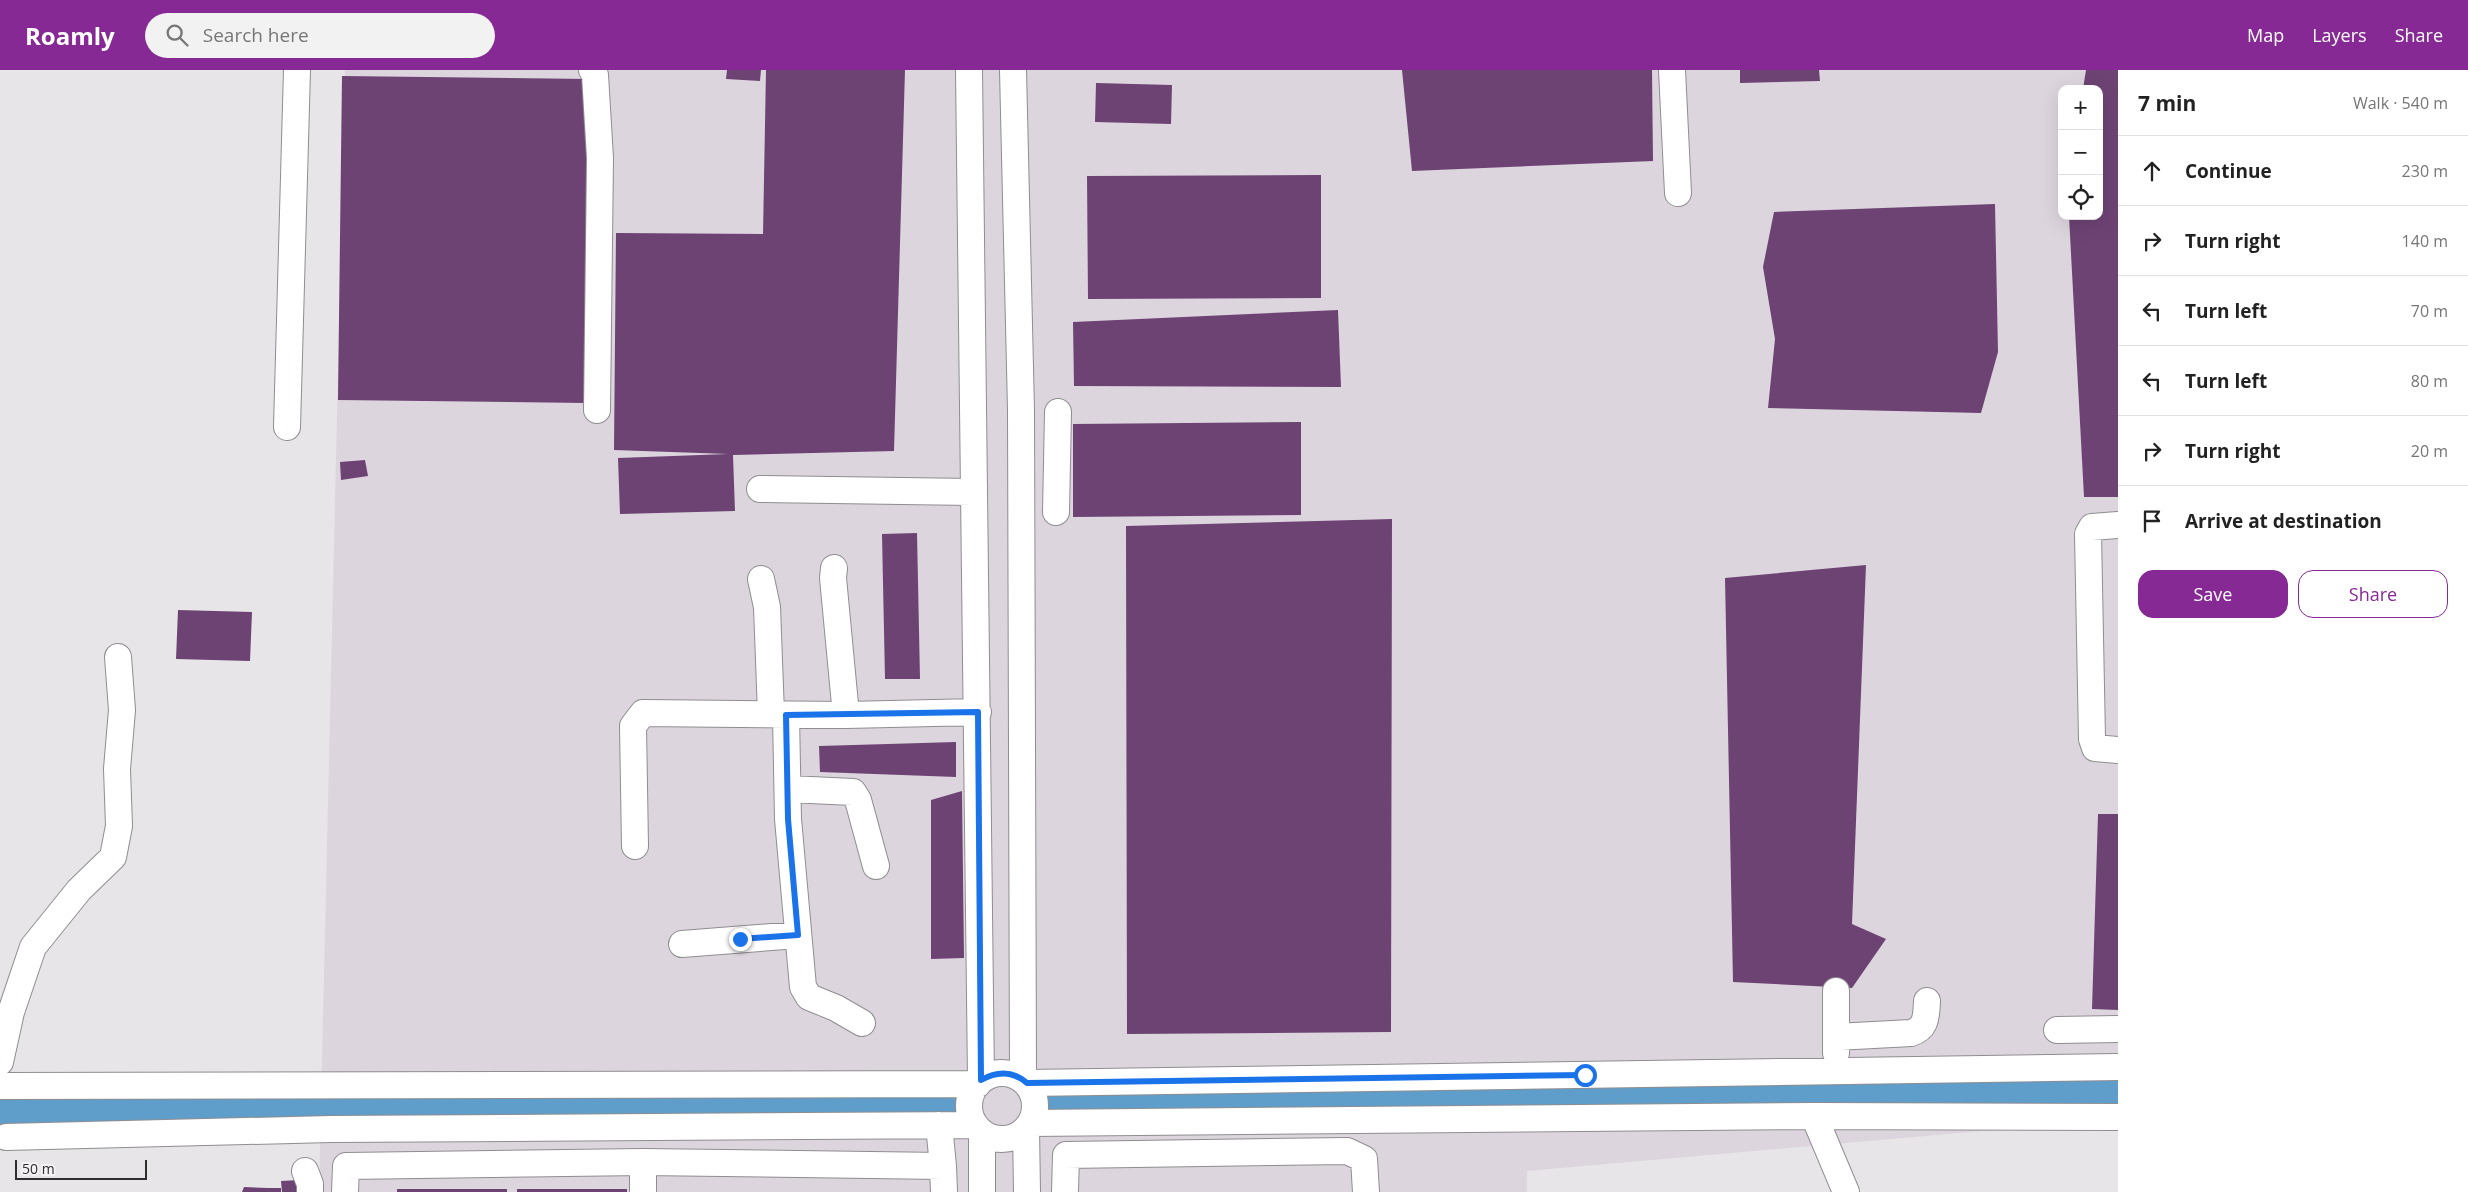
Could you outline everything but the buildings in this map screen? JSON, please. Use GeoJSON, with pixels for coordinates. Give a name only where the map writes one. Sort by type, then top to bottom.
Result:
{"type":"FeatureCollection","features":[{"type":"Feature","properties":{"kind":"street"},"geometry":{"type":"LineString","coordinates":[[287,427],[297,70]]}},
{"type":"Feature","properties":{"kind":"street"},"geometry":{"type":"LineString","coordinates":[[592,70],[595,75],[600,158],[597,410]]}},
{"type":"Feature","properties":{"kind":"street"},"geometry":{"type":"LineString","coordinates":[[969,70],[972,492],[978,712],[979,1082],[969,1099],[970,1117],[978,1129],[991,1137],[1009,1138],[1029,1126],[1814,1116],[2118,1117]]}},
{"type":"Feature","properties":{"kind":"street"},"geometry":{"type":"LineString","coordinates":[[1013,70],[1021,410],[1025,1081],[1035,1098],[1036,1106],[1029,1126],[1027,1192]]}},
{"type":"Feature","properties":{"kind":"street"},"geometry":{"type":"LineString","coordinates":[[1672,70],[1678,193]]}},
{"type":"Feature","properties":{"kind":"street"},"geometry":{"type":"LineString","coordinates":[[1056,512],[1058,412]]}},
{"type":"Feature","properties":{"kind":"street"},"geometry":{"type":"LineString","coordinates":[[760,489],[972,492]]}},
{"type":"Feature","properties":{"kind":"street"},"geometry":{"type":"LineString","coordinates":[[2118,524],[2092,527],[2088,534],[2092,739],[2095,748],[2118,750]]}},
{"type":"Feature","properties":{"kind":"street"},"geometry":{"type":"LineString","coordinates":[[834,568],[833,578],[846,715]]}},
{"type":"Feature","properties":{"kind":"street"},"geometry":{"type":"LineString","coordinates":[[761,579],[767,607],[789,789],[788,819],[803,987],[809,997],[836,1008],[862,1023]]}},
{"type":"Feature","properties":{"kind":"street"},"geometry":{"type":"LineString","coordinates":[[0,1062],[11,1012],[33,947],[79,890],[113,857],[119,826],[118,769],[122,710],[118,657]]}},
{"type":"Feature","properties":{"kind":"street"},"geometry":{"type":"LineString","coordinates":[[635,846],[633,726],[642,713],[846,715],[978,712]]}},
{"type":"Feature","properties":{"kind":"street"},"geometry":{"type":"LineString","coordinates":[[789,789],[853,792],[858,800],[876,866]]}},
{"type":"Feature","properties":{"kind":"street"},"geometry":{"type":"LineString","coordinates":[[682,944],[798,935]]}},
{"type":"Feature","properties":{"kind":"street"},"geometry":{"type":"LineString","coordinates":[[1836,992],[1836,1071]]}},
{"type":"Feature","properties":{"kind":"street"},"geometry":{"type":"LineString","coordinates":[[1836,1037],[1918,1031],[1925,1020],[1927,1001]]}},
{"type":"Feature","properties":{"kind":"street"},"geometry":{"type":"LineString","coordinates":[[2056,1030],[2118,1029]]}},
{"type":"Feature","properties":{"kind":"street"},"geometry":{"type":"LineString","coordinates":[[0,1086],[979,1082],[998,1073],[1006,1073],[1025,1081],[2118,1067]]}},
{"type":"Feature","properties":{"kind":"street"},"geometry":{"type":"LineString","coordinates":[[1814,1116],[1846,1192]]}},
{"type":"Feature","properties":{"kind":"street"},"geometry":{"type":"LineString","coordinates":[[6,1137],[341,1129],[939,1125],[978,1129]]}},
{"type":"Feature","properties":{"kind":"street"},"geometry":{"type":"LineString","coordinates":[[939,1125],[944,1192]]}},
{"type":"Feature","properties":{"kind":"street"},"geometry":{"type":"LineString","coordinates":[[978,1129],[982,1192]]}},
{"type":"Feature","properties":{"kind":"street"},"geometry":{"type":"LineString","coordinates":[[1065,1192],[1066,1154],[1347,1151],[1364,1159],[1366,1192]]}},
{"type":"Feature","properties":{"kind":"street"},"geometry":{"type":"LineString","coordinates":[[346,1192],[346,1166],[643,1162],[943,1166]]}},
{"type":"Feature","properties":{"kind":"street"},"geometry":{"type":"LineString","coordinates":[[643,1162],[643,1192]]}},
{"type":"Feature","properties":{"kind":"shaded area"},"geometry":{"type":"Polygon","coordinates":[[[345,70],[2118,70],[2118,1119],[1527,1171],[1527,1192],[319,1192],[345,70]]]}},
{"type":"Feature","properties":{"kind":"waterway"},"geometry":{"type":"LineString","coordinates":[[1051,1107],[2118,1093]]}},
{"type":"Feature","properties":{"kind":"waterway"},"geometry":{"type":"LineString","coordinates":[[0,1114],[96,1111],[959,1102]]}},
{"type":"Feature","properties":{"kind":"route"},"geometry":{"type":"LineString","coordinates":[[740,939],[798,935],[788,819],[789,789],[786,715],[978,712],[981,1080],[989,1075],[998,1073],[1016,1075],[1027,1083],[1585,1075]]}}]}
